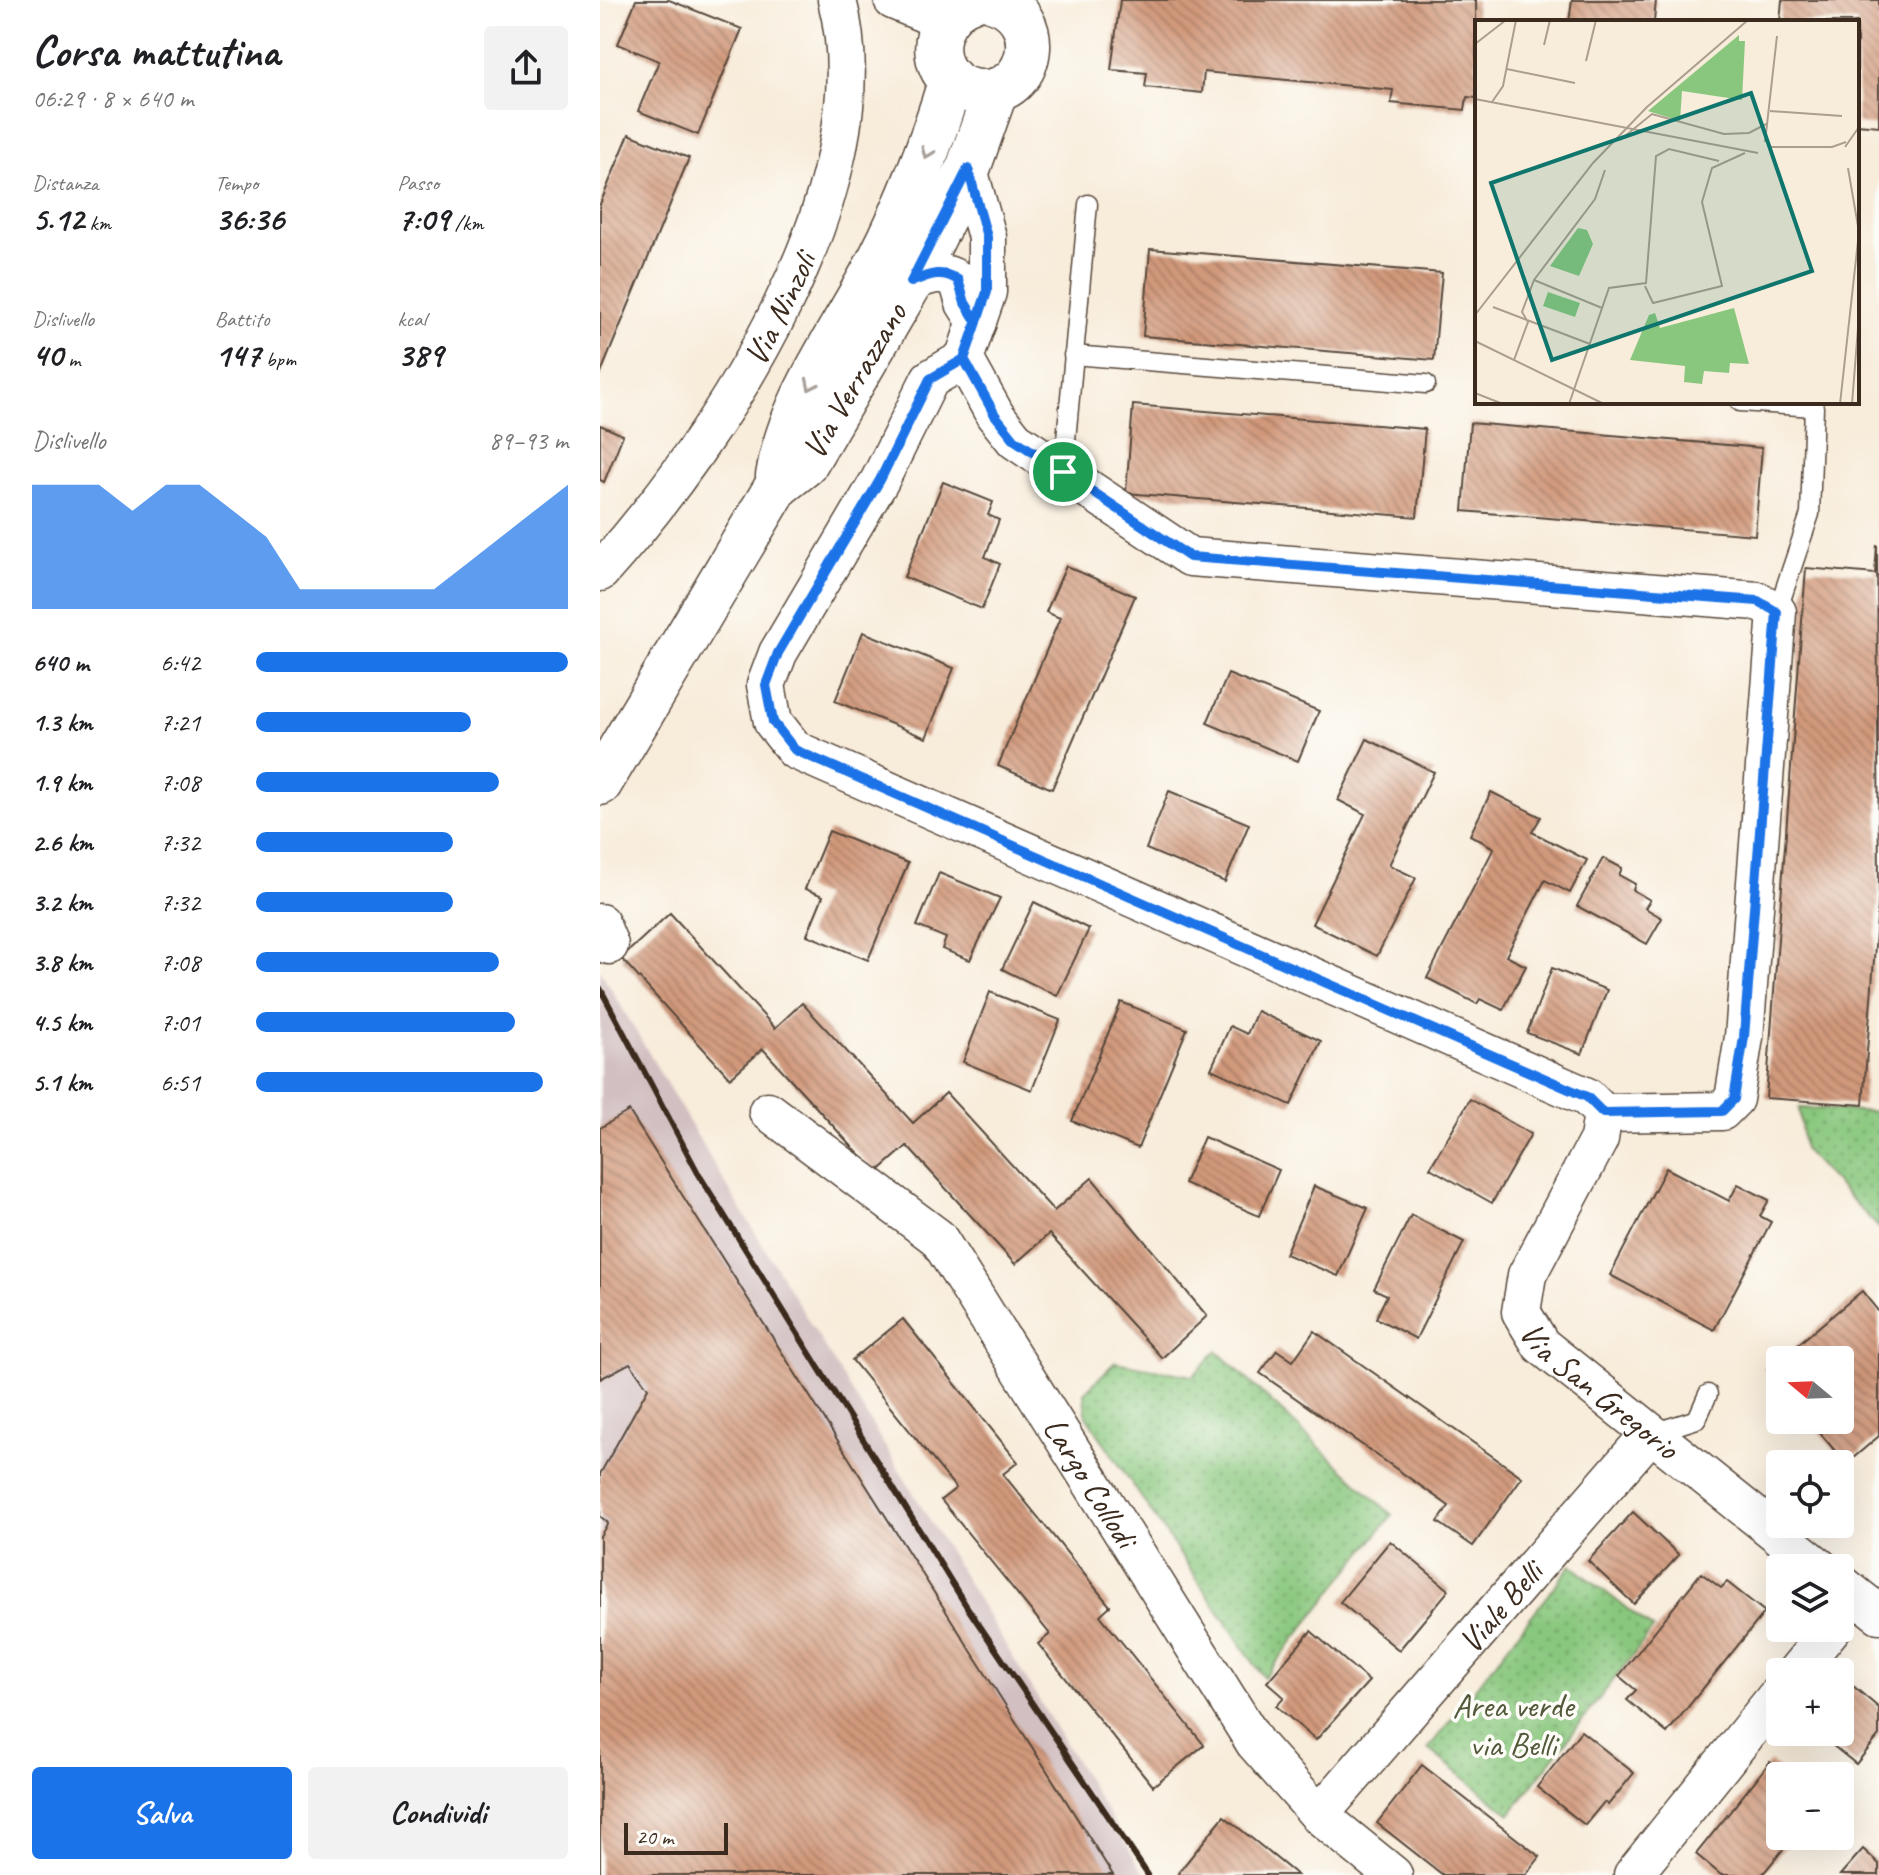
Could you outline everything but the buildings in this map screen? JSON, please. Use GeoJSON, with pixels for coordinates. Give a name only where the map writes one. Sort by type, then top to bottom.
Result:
{"type":"FeatureCollection","features":[{"type":"Feature","properties":{"kind":"main road","name":"Via Verrazzano"},"geometry":{"type":"LineString","coordinates":[[601,781],[777,486],[805,464],[911,282],[968,169],[996,90],[1018,76],[1025,65],[1029,40],[1020,9]]}},
{"type":"Feature","properties":{"kind":"main road"},"geometry":{"type":"LineString","coordinates":[[957,11],[938,33],[938,57],[951,79],[972,90],[996,90]]}},
{"type":"Feature","properties":{"kind":"main road","name":"Via Verrazzano"},"geometry":{"type":"LineString","coordinates":[[777,486],[782,450],[811,384],[880,261],[928,153],[951,79]]}},
{"type":"Feature","properties":{"kind":"street","name":"Via Ninzoli"},"geometry":{"type":"LineString","coordinates":[[600,572],[663,494],[722,411],[762,344],[800,264],[836,158],[847,103],[848,63],[837,0]]}},
{"type":"Feature","properties":{"kind":"street"},"geometry":{"type":"LineString","coordinates":[[893,0],[957,11]]}},
{"type":"Feature","properties":{"kind":"street"},"geometry":{"type":"LineString","coordinates":[[964,359],[995,415],[1015,440],[1190,557],[1758,601],[1777,612],[1744,1037],[1734,1099],[1722,1111],[1603,1113],[1587,1097],[795,750],[773,722],[766,685],[778,653],[880,480],[930,379],[964,359],[987,292],[987,237],[968,169]]}},
{"type":"Feature","properties":{"kind":"street"},"geometry":{"type":"LineString","coordinates":[[911,282],[933,274],[947,273],[958,280],[965,303],[977,322]]}},
{"type":"Feature","properties":{"kind":"street","name":"Largo Collodi"},"geometry":{"type":"LineString","coordinates":[[768,1111],[938,1238],[1255,1743],[1319,1815],[1393,1875]]}},
{"type":"Feature","properties":{"kind":"street","name":"Via San Gregorio"},"geometry":{"type":"LineString","coordinates":[[1603,1113],[1599,1139],[1527,1275],[1521,1312],[1541,1345],[1802,1554]]}},
{"type":"Feature","properties":{"kind":"street","name":"Viale Belli"},"geometry":{"type":"LineString","coordinates":[[1319,1815],[1650,1434]]}},
{"type":"Feature","properties":{"kind":"street"},"geometry":{"type":"LineString","coordinates":[[1807,1658],[1821,1642]]}},
{"type":"Feature","properties":{"kind":"street"},"geometry":{"type":"LineString","coordinates":[[1633,1875],[1766,1709]]}},
{"type":"Feature","properties":{"kind":"lane"},"geometry":{"type":"LineString","coordinates":[[1063,472],[1088,204]]}},
{"type":"Feature","properties":{"kind":"lane"},"geometry":{"type":"LineString","coordinates":[[1073,355],[1426,384]]}},
{"type":"Feature","properties":{"kind":"lane"},"geometry":{"type":"LineString","coordinates":[[1770,404],[1814,407],[1810,514],[1777,612]]}},
{"type":"Feature","properties":{"kind":"lane"},"geometry":{"type":"LineString","coordinates":[[1650,1434],[1697,1419],[1708,1394]]}},
{"type":"Feature","properties":{"kind":"shaded area"},"geometry":{"type":"Polygon","coordinates":[[[600,970],[719,1173],[1145,1875],[600,1875],[600,970]]]}},
{"type":"Feature","properties":{"kind":"green space"},"geometry":{"type":"Polygon","coordinates":[[[1799,1108],[1879,1112],[1879,1228],[1804,1150],[1799,1108]]]}},
{"type":"Feature","properties":{"kind":"green space"},"geometry":{"type":"Polygon","coordinates":[[[1217,1351],[1392,1515],[1264,1678],[1086,1416],[1084,1393],[1115,1362],[1193,1376],[1217,1351]]]}},
{"type":"Feature","properties":{"kind":"green space","name":"Area verde via Belli"},"geometry":{"type":"Polygon","coordinates":[[[1571,1565],[1653,1629],[1510,1814],[1428,1749],[1571,1565]]]}},
{"type":"Feature","properties":{"kind":"railway"},"geometry":{"type":"LineString","coordinates":[[600,988],[698,1173],[967,1607],[1148,1875]]}},
{"type":"Feature","properties":{"kind":"route"},"geometry":{"type":"LineString","coordinates":[[1063,472],[1015,440],[995,415],[964,359],[977,322],[965,303],[958,280],[947,273],[933,274],[911,282],[968,169],[987,237],[987,292],[977,322],[964,359],[930,379],[880,480],[778,653],[766,685],[773,722],[795,750],[1587,1097],[1603,1113],[1722,1111],[1734,1099],[1744,1037],[1777,612],[1758,601],[1190,557],[1063,472]]}}]}
